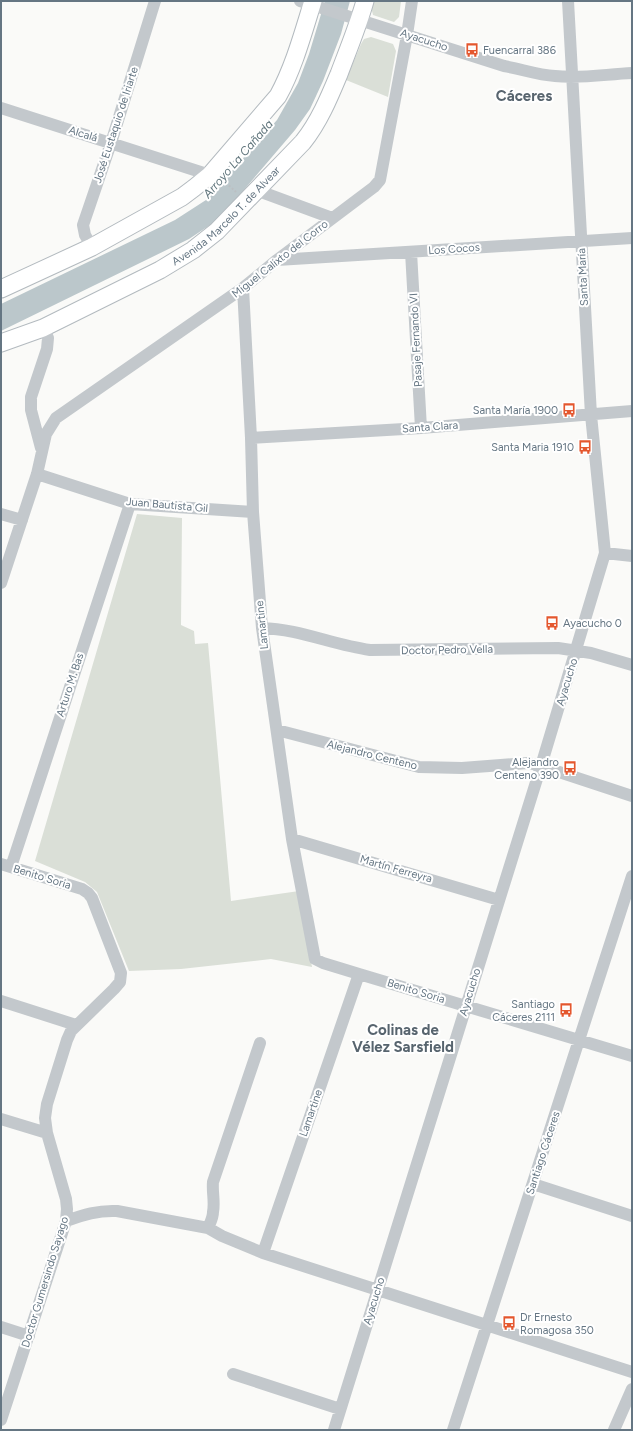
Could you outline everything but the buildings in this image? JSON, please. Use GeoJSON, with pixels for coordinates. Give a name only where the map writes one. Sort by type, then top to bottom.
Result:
{"type":"FeatureCollection","features":[{"type":"Feature","properties":{"kind":"main road","name":"Avenida Marcelo T. de Alvear"},"geometry":{"type":"LineString","coordinates":[[1,343],[43,328],[160,270],[206,241],[311,132],[328,99],[356,19],[365,1]]}},
{"type":"Feature","properties":{"kind":"main road"},"geometry":{"type":"LineString","coordinates":[[1,289],[92,247],[182,196],[211,173],[278,96],[285,84],[311,4]]}},
{"type":"Feature","properties":{"kind":"street","name":"José Eustaquio de Iriarte"},"geometry":{"type":"LineString","coordinates":[[92,247],[85,235],[83,225],[111,143],[155,1]]}},
{"type":"Feature","properties":{"kind":"street","name":"Miguel Calixto del Corro"},"geometry":{"type":"LineString","coordinates":[[1,584],[37,474],[46,434],[56,418],[243,288],[277,260],[374,187],[380,180],[412,1]]}},
{"type":"Feature","properties":{"kind":"street","name":"Santa María"},"geometry":{"type":"LineString","coordinates":[[568,1],[591,414],[605,553]]}},
{"type":"Feature","properties":{"kind":"street","name":"Ayacucho"},"geometry":{"type":"LineString","coordinates":[[311,4],[504,66],[555,76],[632,73]]}},
{"type":"Feature","properties":{"kind":"street","name":"Alcalá"},"geometry":{"type":"LineString","coordinates":[[1,108],[211,173]]}},
{"type":"Feature","properties":{"kind":"street"},"geometry":{"type":"LineString","coordinates":[[251,195],[332,218]]}},
{"type":"Feature","properties":{"kind":"street","name":"Los Cocos"},"geometry":{"type":"LineString","coordinates":[[277,260],[632,238]]}},
{"type":"Feature","properties":{"kind":"street","name":"Pasaje Fernando VI"},"geometry":{"type":"LineString","coordinates":[[411,252],[421,428]]}},
{"type":"Feature","properties":{"kind":"street","name":"Lamartine"},"geometry":{"type":"LineString","coordinates":[[243,288],[251,438],[253,512],[262,628],[292,839],[315,958]]}},
{"type":"Feature","properties":{"kind":"street","name":"Miguel Calixto del Corro"},"geometry":{"type":"LineString","coordinates":[[42,449],[31,410],[31,397],[47,349],[48,338],[43,328]]}},
{"type":"Feature","properties":{"kind":"street","name":"Santa Clara"},"geometry":{"type":"LineString","coordinates":[[251,438],[421,428],[632,411]]}},
{"type":"Feature","properties":{"kind":"street","name":"Juan Bautista Gil"},"geometry":{"type":"LineString","coordinates":[[37,474],[130,504],[253,512]]}},
{"type":"Feature","properties":{"kind":"street","name":"Arturo M. Bas"},"geometry":{"type":"LineString","coordinates":[[6,866],[130,504]]}},
{"type":"Feature","properties":{"kind":"street"},"geometry":{"type":"LineString","coordinates":[[1,514],[22,520]]}},
{"type":"Feature","properties":{"kind":"street","name":"Ayacucho"},"geometry":{"type":"LineString","coordinates":[[334,1430],[577,650],[605,553]]}},
{"type":"Feature","properties":{"kind":"street"},"geometry":{"type":"LineString","coordinates":[[605,553],[632,556]]}},
{"type":"Feature","properties":{"kind":"street","name":"Doctor Pedro Vella"},"geometry":{"type":"LineString","coordinates":[[262,628],[280,629],[355,648],[370,650],[558,648],[577,650],[632,665]]}},
{"type":"Feature","properties":{"kind":"street","name":"Alejandro Centeno"},"geometry":{"type":"LineString","coordinates":[[277,730],[419,767],[462,768],[528,763],[632,796]]}},
{"type":"Feature","properties":{"kind":"street","name":"Martín Ferreyra"},"geometry":{"type":"LineString","coordinates":[[292,839],[499,900]]}},
{"type":"Feature","properties":{"kind":"street","name":"Benito Soria"},"geometry":{"type":"LineString","coordinates":[[6,866],[82,889]]}},
{"type":"Feature","properties":{"kind":"street","name":"Santiago Cáceres"},"geometry":{"type":"LineString","coordinates":[[453,1430],[632,876]]}},
{"type":"Feature","properties":{"kind":"street","name":"Doctor Gumersindo Sayago"},"geometry":{"type":"LineString","coordinates":[[1,1420],[66,1221],[66,1200],[47,1133],[47,1104],[67,1040],[76,1025],[120,982],[121,973],[92,898],[82,889]]}},
{"type":"Feature","properties":{"kind":"street","name":"Benito Soria"},"geometry":{"type":"LineString","coordinates":[[315,958],[323,963],[632,1056]]}},
{"type":"Feature","properties":{"kind":"street","name":"Lamartine"},"geometry":{"type":"LineString","coordinates":[[263,1253],[360,974]]}},
{"type":"Feature","properties":{"kind":"street"},"geometry":{"type":"LineString","coordinates":[[1,1001],[76,1025]]}},
{"type":"Feature","properties":{"kind":"street"},"geometry":{"type":"LineString","coordinates":[[208,1228],[213,1214],[213,1182],[260,1042]]}},
{"type":"Feature","properties":{"kind":"street"},"geometry":{"type":"LineString","coordinates":[[1,1119],[47,1133]]}},
{"type":"Feature","properties":{"kind":"street"},"geometry":{"type":"LineString","coordinates":[[533,1184],[632,1216]]}},
{"type":"Feature","properties":{"kind":"street"},"geometry":{"type":"LineString","coordinates":[[66,1221],[88,1213],[102,1210],[117,1211],[208,1228],[222,1236],[263,1253],[632,1372]]}},
{"type":"Feature","properties":{"kind":"street"},"geometry":{"type":"LineString","coordinates":[[1,1327],[29,1336]]}},
{"type":"Feature","properties":{"kind":"street"},"geometry":{"type":"LineString","coordinates":[[233,1374],[340,1409]]}},
{"type":"Feature","properties":{"kind":"street"},"geometry":{"type":"LineString","coordinates":[[614,1430],[632,1389]]}},
{"type":"Feature","properties":{"kind":"path"},"geometry":{"type":"LineString","coordinates":[[211,173],[251,195]]}},
{"type":"Feature","properties":{"kind":"shaded area"},"geometry":{"type":"Polygon","coordinates":[[[325,1],[350,1],[341,34],[323,81],[310,109],[295,130],[219,219],[189,239],[1,331],[1,304],[175,220],[206,200],[277,120],[298,83],[309,54],[325,1]]]}},
{"type":"Feature","properties":{"kind":"shaded area"},"geometry":{"type":"Polygon","coordinates":[[[373,1],[401,1],[399,17],[394,22],[373,15],[371,7],[373,1]]]}},
{"type":"Feature","properties":{"kind":"shaded area"},"geometry":{"type":"Polygon","coordinates":[[[371,37],[393,44],[396,51],[388,97],[346,80],[361,44],[364,39],[371,37]]]}},
{"type":"Feature","properties":{"kind":"shaded area"},"geometry":{"type":"Polygon","coordinates":[[[137,514],[182,518],[181,625],[194,631],[195,644],[208,643],[231,901],[299,891],[312,967],[271,959],[181,969],[129,971],[97,892],[85,882],[35,861],[137,514]]]}},
{"type":"Feature","properties":{"kind":"place","name":"Fuencarral 386"},"geometry":{"type":"Point","coordinates":[472,50]}},
{"type":"Feature","properties":{"kind":"place","name":"Santa María 1900"},"geometry":{"type":"Point","coordinates":[569,410]}},
{"type":"Feature","properties":{"kind":"place","name":"Santa Maria 1910"},"geometry":{"type":"Point","coordinates":[585,447]}},
{"type":"Feature","properties":{"kind":"place","name":"Ayacucho 0"},"geometry":{"type":"Point","coordinates":[552,623]}},
{"type":"Feature","properties":{"kind":"place","name":"Alejandro Centeno 390"},"geometry":{"type":"Point","coordinates":[570,768]}},
{"type":"Feature","properties":{"kind":"place","name":"Santiago Cáceres 2111"},"geometry":{"type":"Point","coordinates":[566,1010]}},
{"type":"Feature","properties":{"kind":"place","name":"Dr Ernesto Romagosa 350"},"geometry":{"type":"Point","coordinates":[509,1323]}},
{"type":"Feature","properties":{"kind":"district","name":"Cáceres"},"geometry":{"type":"Point","coordinates":[524,96]}},
{"type":"Feature","properties":{"kind":"district","name":"Colinas de Vélez Sarsfield"},"geometry":{"type":"Point","coordinates":[403,1038]}},
{"type":"Feature","properties":{"kind":"water label","name":"Arroyo La Cañada"},"geometry":{"type":"Point","coordinates":[238,159]}}]}
